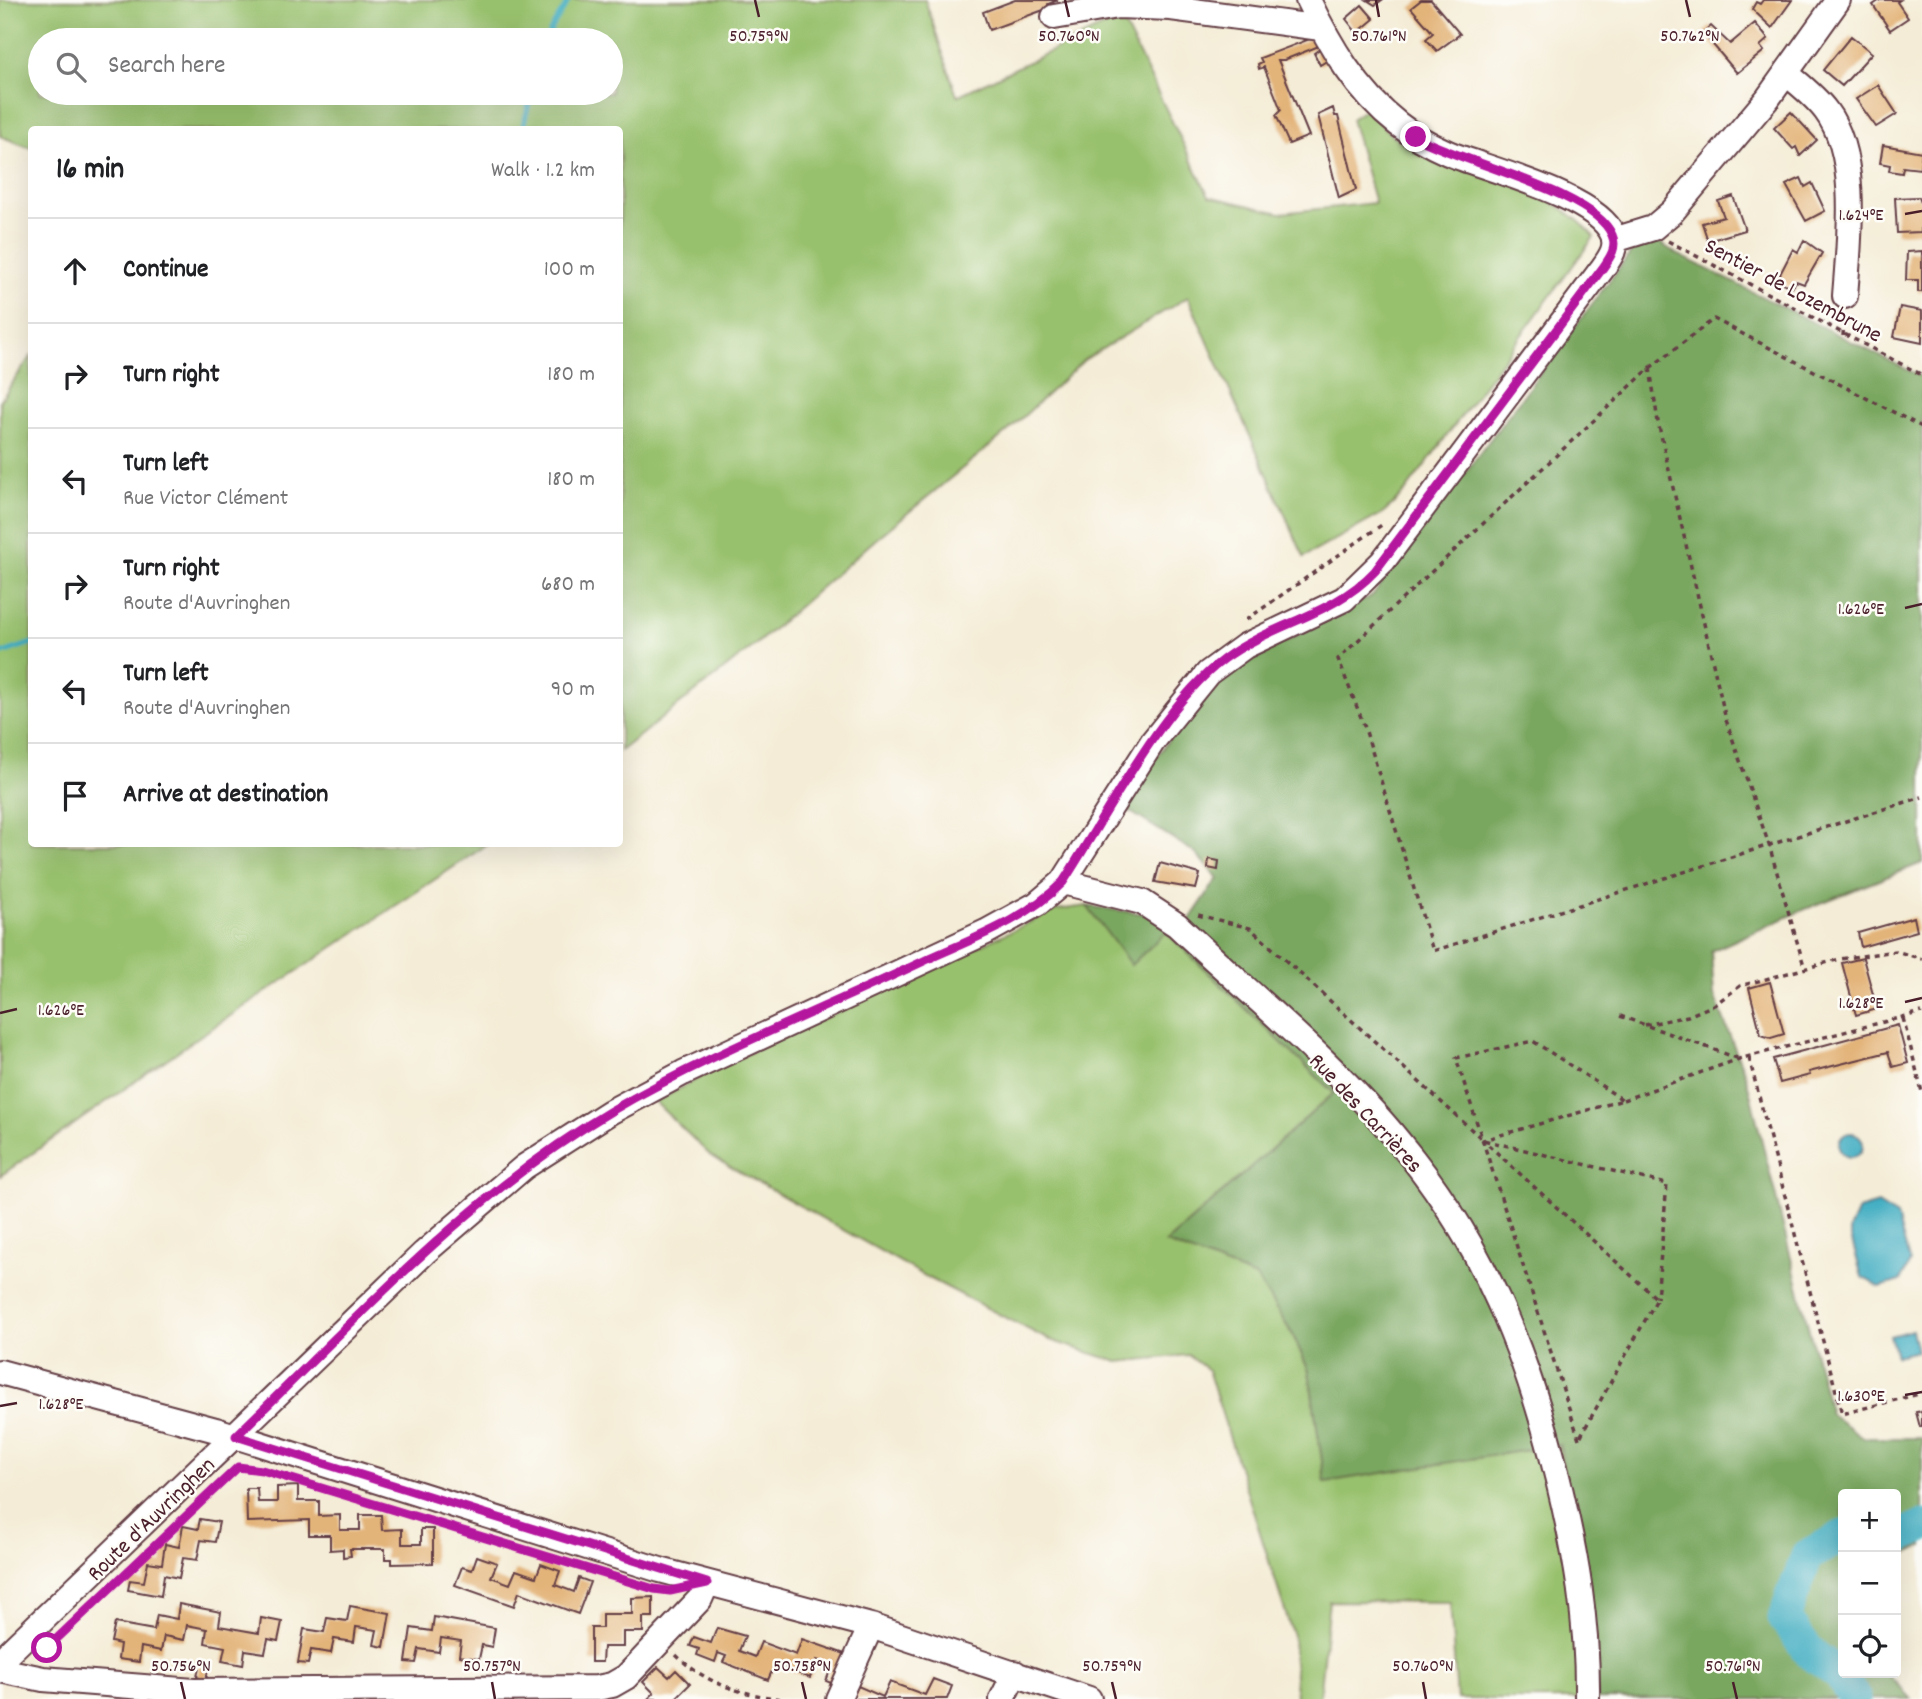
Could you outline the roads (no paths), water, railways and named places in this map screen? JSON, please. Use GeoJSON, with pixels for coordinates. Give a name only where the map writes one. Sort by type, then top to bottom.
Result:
{"type":"FeatureCollection","features":[{"type":"Feature","properties":{"kind":"street"},"geometry":{"type":"LineString","coordinates":[[1308,0],[1321,28],[1369,96],[1406,130],[1452,155],[1559,195],[1605,225],[1614,240],[1653,228],[1672,212],[1786,74],[1838,0]]}},
{"type":"Feature","properties":{"kind":"street"},"geometry":{"type":"LineString","coordinates":[[1054,18],[1118,6],[1171,8],[1321,28]]}},
{"type":"Feature","properties":{"kind":"street"},"geometry":{"type":"LineString","coordinates":[[1786,74],[1826,111],[1843,145],[1848,187],[1845,296]]}},
{"type":"Feature","properties":{"kind":"street","name":"Route d'Auvringhen"},"geometry":{"type":"LineString","coordinates":[[0,1661],[452,1226],[499,1186],[551,1148],[683,1073],[1016,917],[1048,897],[1063,882],[1153,741],[1208,673],[1234,652],[1344,599],[1375,571],[1602,269],[1612,253],[1614,240]]}},
{"type":"Feature","properties":{"kind":"street","name":"Rue des Carrières"},"geometry":{"type":"LineString","coordinates":[[1063,882],[1142,902],[1167,916],[1367,1105],[1402,1145],[1452,1213],[1503,1306],[1544,1424],[1579,1572],[1587,1699]]}},
{"type":"Feature","properties":{"kind":"street"},"geometry":{"type":"LineString","coordinates":[[0,1372],[236,1436],[707,1583],[871,1626],[1089,1699]]}},
{"type":"Feature","properties":{"kind":"street"},"geometry":{"type":"LineString","coordinates":[[0,1670],[43,1679],[194,1691],[597,1688],[612,1685],[626,1677],[700,1599],[707,1583]]}},
{"type":"Feature","properties":{"kind":"street"},"geometry":{"type":"LineString","coordinates":[[838,1699],[871,1626]]}},
{"type":"Feature","properties":{"kind":"street"},"geometry":{"type":"LineString","coordinates":[[1002,1699],[1015,1673]]}},
{"type":"Feature","properties":{"kind":"water"},"geometry":{"type":"Polygon","coordinates":[[[1851,1133],[1860,1136],[1863,1145],[1860,1154],[1851,1157],[1842,1154],[1839,1145],[1842,1136],[1851,1133]]]}},
{"type":"Feature","properties":{"kind":"water"},"geometry":{"type":"Polygon","coordinates":[[[1878,1204],[1897,1216],[1910,1263],[1900,1281],[1880,1287],[1862,1277],[1849,1230],[1858,1210],[1878,1204]]]}},
{"type":"Feature","properties":{"kind":"water"},"geometry":{"type":"Polygon","coordinates":[[[1912,1330],[1917,1351],[1896,1356],[1890,1336],[1912,1330]]]}},
{"type":"Feature","properties":{"kind":"waterway"},"geometry":{"type":"LineString","coordinates":[[552,28],[569,0]]}},
{"type":"Feature","properties":{"kind":"waterway"},"geometry":{"type":"LineString","coordinates":[[523,126],[529,105]]}},
{"type":"Feature","properties":{"kind":"waterway"},"geometry":{"type":"LineString","coordinates":[[0,654],[28,644]]}},
{"type":"Feature","properties":{"kind":"waterway"},"geometry":{"type":"LineString","coordinates":[[1901,1536],[1922,1526]]}},
{"type":"Feature","properties":{"kind":"waterway"},"geometry":{"type":"LineString","coordinates":[[1838,1539],[1807,1556],[1784,1618],[1809,1652],[1840,1675],[1855,1699]]}}]}
